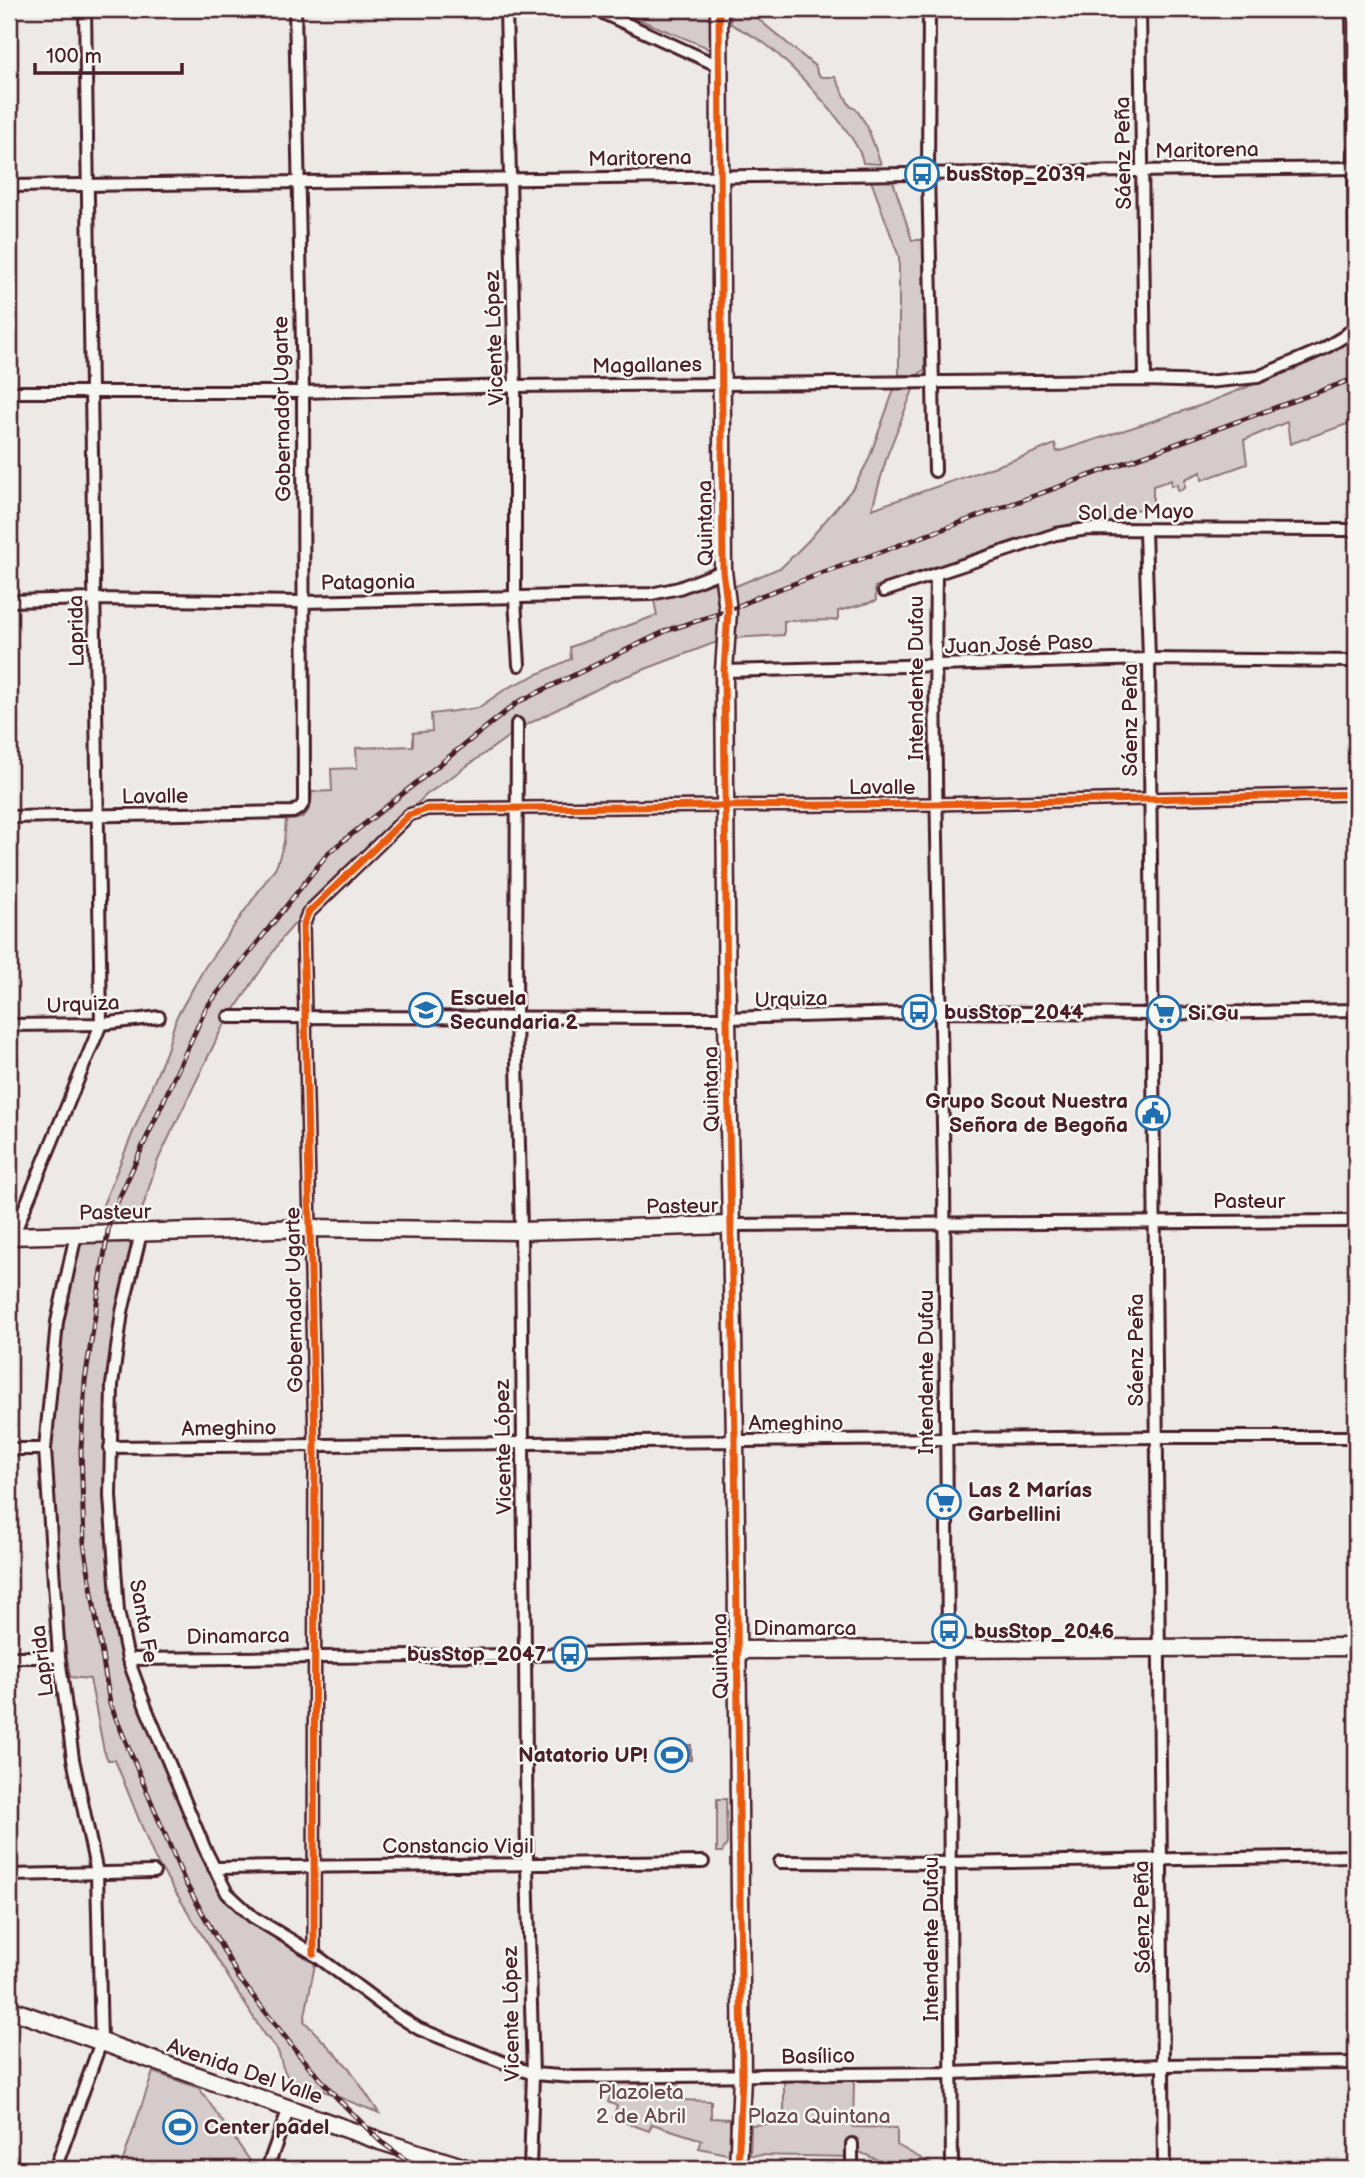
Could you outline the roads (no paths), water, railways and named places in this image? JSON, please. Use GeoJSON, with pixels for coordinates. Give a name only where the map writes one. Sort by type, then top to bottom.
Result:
{"type":"FeatureCollection","features":[{"type":"Feature","properties":{"kind":"street","name":"Laprida"},"geometry":{"type":"LineString","coordinates":[[11,1236],[101,1024],[85,9]]}},
{"type":"Feature","properties":{"kind":"street","name":"Gobernador Ugarte"},"geometry":{"type":"LineString","coordinates":[[295,9],[303,392],[304,802],[300,808]]}},
{"type":"Feature","properties":{"kind":"street","name":"Vicente López"},"geometry":{"type":"LineString","coordinates":[[506,9],[515,386],[515,599],[519,665]]}},
{"type":"Feature","properties":{"kind":"street"},"geometry":{"type":"LineString","coordinates":[[594,9],[719,66]]}},
{"type":"Feature","properties":{"kind":"street","name":"Quintana"},"geometry":{"type":"LineString","coordinates":[[719,9],[723,571],[728,611],[724,671],[727,1018],[742,2076],[738,2169]]}},
{"type":"Feature","properties":{"kind":"street"},"geometry":{"type":"LineString","coordinates":[[929,9],[928,173],[935,471]]}},
{"type":"Feature","properties":{"kind":"street","name":"Sáenz Peña"},"geometry":{"type":"LineString","coordinates":[[1140,9],[1145,380]]}},
{"type":"Feature","properties":{"kind":"street"},"geometry":{"type":"LineString","coordinates":[[1352,9],[1356,325]]}},
{"type":"Feature","properties":{"kind":"street","name":"Maritorena"},"geometry":{"type":"LineString","coordinates":[[9,186],[1355,168]]}},
{"type":"Feature","properties":{"kind":"street","name":"Magallanes"},"geometry":{"type":"LineString","coordinates":[[9,392],[303,392],[721,383],[1145,380],[1207,382],[1258,377],[1323,349],[1356,325]]}},
{"type":"Feature","properties":{"kind":"street","name":"Sol de Mayo"},"geometry":{"type":"LineString","coordinates":[[884,591],[1056,534],[1087,529],[1356,530]]}},
{"type":"Feature","properties":{"kind":"street","name":"Sáenz Peña"},"geometry":{"type":"LineString","coordinates":[[1145,531],[1149,659],[1164,2169]]}},
{"type":"Feature","properties":{"kind":"street","name":"Patagonia"},"geometry":{"type":"LineString","coordinates":[[9,601],[94,599],[302,602],[651,594],[679,588],[723,571]]}},
{"type":"Feature","properties":{"kind":"street","name":"Intendente Dufau"},"geometry":{"type":"LineString","coordinates":[[936,574],[935,804],[944,1224],[952,2169]]}},
{"type":"Feature","properties":{"kind":"street","name":"Juan José Paso"},"geometry":{"type":"LineString","coordinates":[[724,671],[1149,659],[1356,661]]}},
{"type":"Feature","properties":{"kind":"street","name":"Vicente López"},"geometry":{"type":"LineString","coordinates":[[517,724],[516,1019],[521,1231],[527,1865],[533,2074],[530,2169]]}},
{"type":"Feature","properties":{"kind":"street","name":"Lavalle"},"geometry":{"type":"LineString","coordinates":[[409,815],[427,809],[935,804],[1356,794]]}},
{"type":"Feature","properties":{"kind":"street","name":"Lavalle"},"geometry":{"type":"LineString","coordinates":[[9,817],[293,812],[300,808]]}},
{"type":"Feature","properties":{"kind":"street","name":"Gobernador Ugarte"},"geometry":{"type":"LineString","coordinates":[[314,1954],[315,1445],[303,926],[308,913],[409,815]]}},
{"type":"Feature","properties":{"kind":"street","name":"Urquiza"},"geometry":{"type":"LineString","coordinates":[[229,1017],[727,1018],[941,1012],[1151,1014],[1356,1010]]}},
{"type":"Feature","properties":{"kind":"street","name":"Urquiza"},"geometry":{"type":"LineString","coordinates":[[9,1025],[101,1024],[159,1017]]}},
{"type":"Feature","properties":{"kind":"street","name":"Pasteur"},"geometry":{"type":"LineString","coordinates":[[11,1236],[309,1228],[521,1231],[730,1225],[1356,1221]]}},
{"type":"Feature","properties":{"kind":"street","name":"Santa Fe"},"geometry":{"type":"LineString","coordinates":[[141,1233],[120,1324],[112,1385],[110,1447],[110,1496],[118,1611],[128,1659],[198,1834],[227,1893],[253,1917],[314,1954]]}},
{"type":"Feature","properties":{"kind":"street","name":"Laprida"},"geometry":{"type":"LineString","coordinates":[[76,1234],[57,1322],[45,1449],[59,1657],[73,1759],[97,1873],[101,2042]]}},
{"type":"Feature","properties":{"kind":"street","name":"Ameghino"},"geometry":{"type":"LineString","coordinates":[[110,1447],[1356,1437]]}},
{"type":"Feature","properties":{"kind":"street"},"geometry":{"type":"LineString","coordinates":[[9,1449],[45,1449]]}},
{"type":"Feature","properties":{"kind":"street","name":"Dinamarca"},"geometry":{"type":"LineString","coordinates":[[128,1659],[737,1650],[1356,1647]]}},
{"type":"Feature","properties":{"kind":"street"},"geometry":{"type":"LineString","coordinates":[[9,1657],[59,1657]]}},
{"type":"Feature","properties":{"kind":"street"},"geometry":{"type":"LineString","coordinates":[[780,1862],[950,1863],[1356,1856]]}},
{"type":"Feature","properties":{"kind":"street","name":"Constancio Vigil"},"geometry":{"type":"LineString","coordinates":[[214,1868],[703,1861]]}},
{"type":"Feature","properties":{"kind":"street"},"geometry":{"type":"LineString","coordinates":[[9,1875],[154,1872]]}},
{"type":"Feature","properties":{"kind":"street","name":"Basílico"},"geometry":{"type":"LineString","coordinates":[[314,1954],[388,2010],[419,2029],[533,2074],[574,2077],[742,2076],[1356,2063]]}},
{"type":"Feature","properties":{"kind":"street","name":"Avenida Del Valle"},"geometry":{"type":"LineString","coordinates":[[9,2009],[469,2169]]}},
{"type":"Feature","properties":{"kind":"street"},"geometry":{"type":"LineString","coordinates":[[55,2169],[101,2042]]}},
{"type":"Feature","properties":{"kind":"street"},"geometry":{"type":"LineString","coordinates":[[267,2169],[289,2108]]}},
{"type":"Feature","properties":{"kind":"street"},"geometry":{"type":"LineString","coordinates":[[852,2144],[852,2169]]}},
{"type":"Feature","properties":{"kind":"water"},"geometry":{"type":"Polygon","coordinates":[[[660,1745],[691,1745],[691,1760],[660,1760],[660,1745]]]}},
{"type":"Feature","properties":{"kind":"railway"},"geometry":{"type":"LineString","coordinates":[[418,2169],[380,2141],[338,2099],[296,2051],[239,1978],[185,1882],[110,1704],[84,1543],[81,1449],[85,1381],[110,1218],[206,1008],[328,853],[518,702],[668,630],[728,611],[760,596],[1356,378]]}},
{"type":"Feature","properties":{"kind":"place","name":"busStop_2039"},"geometry":{"type":"Point","coordinates":[922,174]}},
{"type":"Feature","properties":{"kind":"place","name":"Escuela Secundaria 2"},"geometry":{"type":"Point","coordinates":[426,1010]}},
{"type":"Feature","properties":{"kind":"place","name":"busStop_2044"},"geometry":{"type":"Point","coordinates":[919,1012]}},
{"type":"Feature","properties":{"kind":"place","name":"Si Gu"},"geometry":{"type":"Point","coordinates":[1164,1013]}},
{"type":"Feature","properties":{"kind":"place","name":"Grupo Scout Nuestra Señora de Begoña"},"geometry":{"type":"Point","coordinates":[1153,1113]}},
{"type":"Feature","properties":{"kind":"place","name":"Las 2 Marías Garbellini"},"geometry":{"type":"Point","coordinates":[944,1502]}},
{"type":"Feature","properties":{"kind":"place","name":"busStop_2046"},"geometry":{"type":"Point","coordinates":[949,1631]}},
{"type":"Feature","properties":{"kind":"place","name":"busStop_2047"},"geometry":{"type":"Point","coordinates":[570,1654]}},
{"type":"Feature","properties":{"kind":"place","name":"Natatorio UP!"},"geometry":{"type":"Point","coordinates":[672,1755]}},
{"type":"Feature","properties":{"kind":"place","name":"Center padel"},"geometry":{"type":"Point","coordinates":[180,2127]}},
{"type":"Feature","properties":{"kind":"park label","name":"Plazoleta 2 de Abril"},"geometry":{"type":"Point","coordinates":[641,2104]}},
{"type":"Feature","properties":{"kind":"park label","name":"Plaza Quintana"},"geometry":{"type":"Point","coordinates":[819,2116]}}]}
